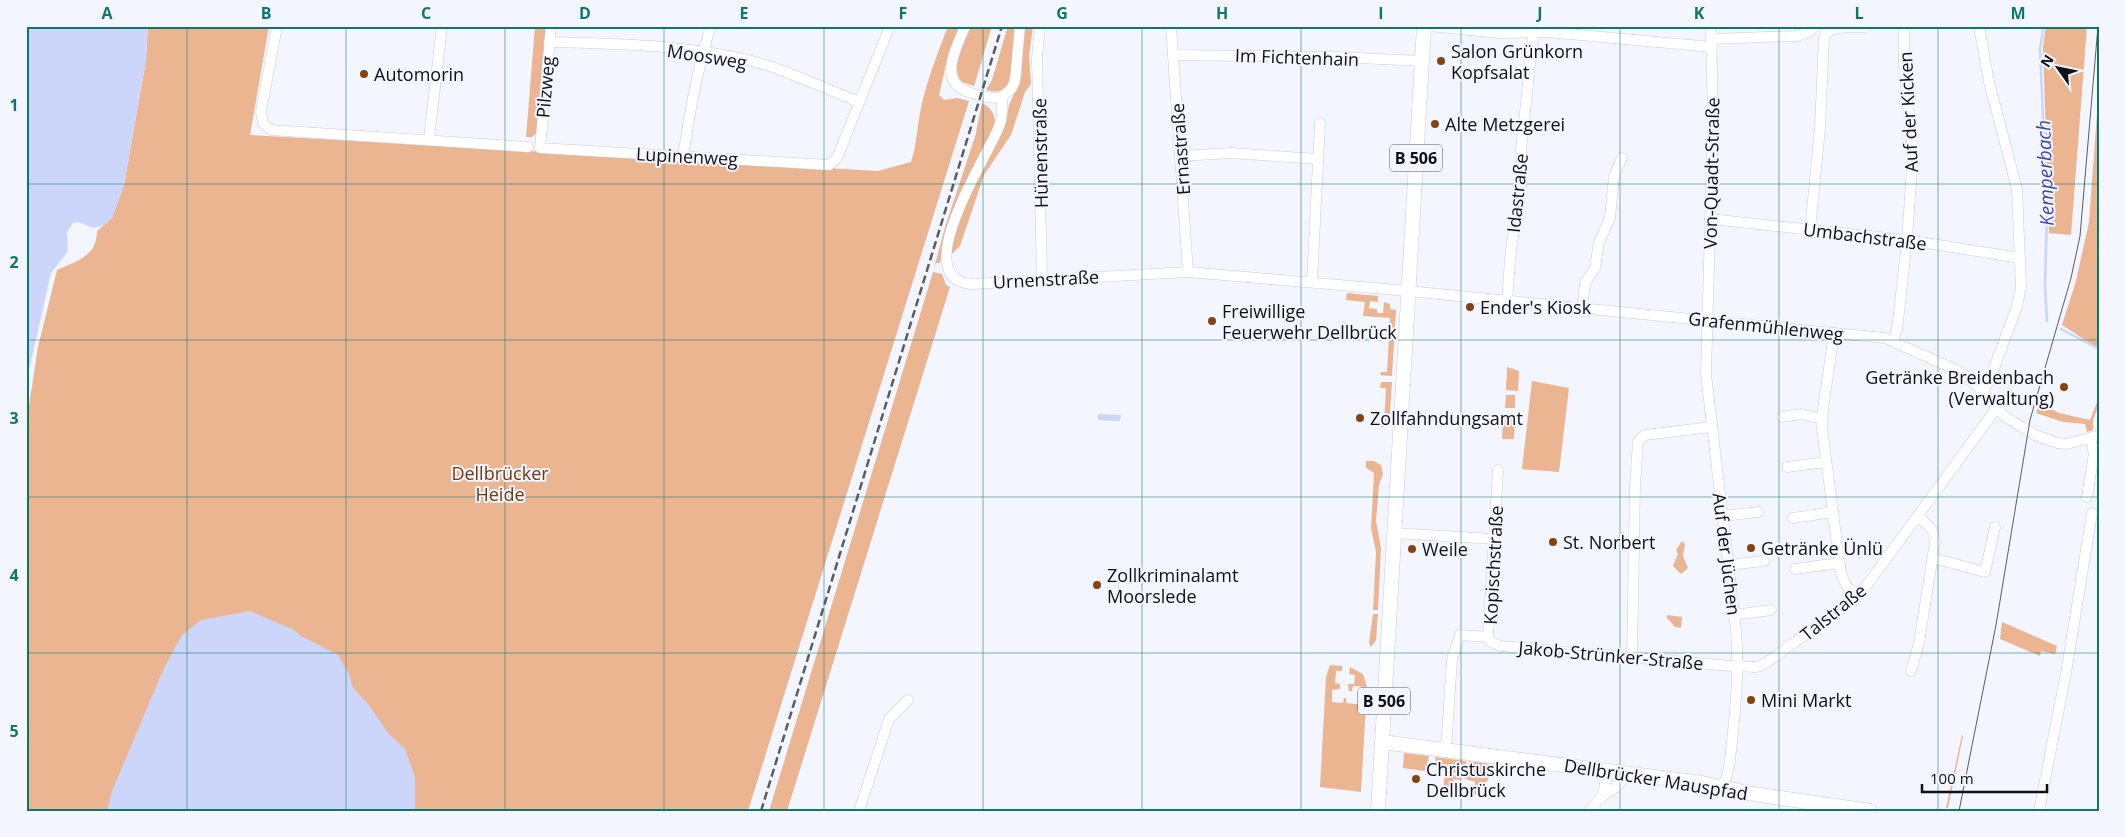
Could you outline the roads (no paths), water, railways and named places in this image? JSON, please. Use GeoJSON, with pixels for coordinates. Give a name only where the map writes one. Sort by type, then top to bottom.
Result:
{"type":"FeatureCollection","features":[{"type":"Feature","properties":{"kind":"main road","name":"B 506"},"geometry":{"type":"LineString","coordinates":[[1378,811],[1424,26]]}},
{"type":"Feature","properties":{"kind":"main road","name":"Dellbrücker Mauspfad"},"geometry":{"type":"LineString","coordinates":[[1382,742],[1625,773],[1870,811]]}},
{"type":"Feature","properties":{"kind":"street"},"geometry":{"type":"LineString","coordinates":[[277,26],[261,112],[263,123],[271,130],[278,132],[429,139],[528,147]]}},
{"type":"Feature","properties":{"kind":"street"},"geometry":{"type":"LineString","coordinates":[[429,139],[442,26]]}},
{"type":"Feature","properties":{"kind":"street","name":"Pilzweg"},"geometry":{"type":"LineString","coordinates":[[540,148],[551,26]]}},
{"type":"Feature","properties":{"kind":"street"},"geometry":{"type":"LineString","coordinates":[[684,156],[691,102],[702,52],[711,26]]}},
{"type":"Feature","properties":{"kind":"street"},"geometry":{"type":"LineString","coordinates":[[965,26],[953,55],[950,68],[951,77],[962,90],[984,97],[1002,97]]}},
{"type":"Feature","properties":{"kind":"street","name":"Urnenstraße"},"geometry":{"type":"LineString","coordinates":[[1020,26],[1015,81],[1012,88],[1002,97],[1000,124],[960,204],[949,239],[946,253],[947,264],[955,278],[966,283],[1188,272],[1408,291]]}},
{"type":"Feature","properties":{"kind":"street","name":"Hünenstraße"},"geometry":{"type":"LineString","coordinates":[[1040,26],[1038,58],[1042,280]]}},
{"type":"Feature","properties":{"kind":"street","name":"Ernastraße"},"geometry":{"type":"LineString","coordinates":[[1171,26],[1188,272]]}},
{"type":"Feature","properties":{"kind":"street"},"geometry":{"type":"LineString","coordinates":[[1429,26],[1500,33],[1534,29],[1712,43],[1797,36],[1809,32],[1815,26]]}},
{"type":"Feature","properties":{"kind":"street","name":"Von-Quadt-Straße"},"geometry":{"type":"LineString","coordinates":[[1708,320],[1713,117],[1711,26]]}},
{"type":"Feature","properties":{"kind":"street"},"geometry":{"type":"LineString","coordinates":[[1978,26],[1989,82],[2018,189],[2020,258],[2020,287],[2017,306],[1989,382],[1982,391]]}},
{"type":"Feature","properties":{"kind":"street"},"geometry":{"type":"LineString","coordinates":[[859,102],[889,27]]}},
{"type":"Feature","properties":{"kind":"street"},"geometry":{"type":"LineString","coordinates":[[1810,230],[1820,128],[1824,37],[1830,30],[1866,27]]}},
{"type":"Feature","properties":{"kind":"street","name":"Idastraße"},"geometry":{"type":"LineString","coordinates":[[1507,300],[1512,242],[1516,228],[1522,164],[1521,150],[1534,29]]}},
{"type":"Feature","properties":{"kind":"street","name":"Auf der Kicken"},"geometry":{"type":"LineString","coordinates":[[1893,340],[1897,330],[1907,240],[1913,154],[1904,66],[1904,31]]}},
{"type":"Feature","properties":{"kind":"street","name":"Moosweg"},"geometry":{"type":"LineString","coordinates":[[549,42],[621,44],[702,52],[774,68],[859,102]]}},
{"type":"Feature","properties":{"kind":"street","name":"Im Fichtenhain"},"geometry":{"type":"LineString","coordinates":[[1173,55],[1338,57],[1422,61]]}},
{"type":"Feature","properties":{"kind":"street","name":"Lupinenweg"},"geometry":{"type":"LineString","coordinates":[[540,148],[829,165],[834,162],[859,102]]}},
{"type":"Feature","properties":{"kind":"street"},"geometry":{"type":"LineString","coordinates":[[1312,282],[1320,123]]}},
{"type":"Feature","properties":{"kind":"street"},"geometry":{"type":"LineString","coordinates":[[1180,156],[1231,153],[1318,158]]}},
{"type":"Feature","properties":{"kind":"street"},"geometry":{"type":"LineString","coordinates":[[1582,308],[1584,283],[1595,268],[1599,242],[1610,218],[1614,176],[1622,158]]}},
{"type":"Feature","properties":{"kind":"street","name":"Umbachstraße"},"geometry":{"type":"LineString","coordinates":[[1710,219],[1907,240],[2020,258]]}},
{"type":"Feature","properties":{"kind":"street","name":"Grafenmühlenweg"},"geometry":{"type":"LineString","coordinates":[[1408,291],[1893,340],[1961,372],[1982,391],[1996,409],[2010,420],[2044,439],[2067,444],[2094,437],[2094,452],[2087,497]]}},
{"type":"Feature","properties":{"kind":"street","name":"Auf der Jüchen"},"geometry":{"type":"LineString","coordinates":[[1708,320],[1706,374],[1734,615],[1738,666],[1737,695],[1728,772],[1722,787]]}},
{"type":"Feature","properties":{"kind":"street"},"geometry":{"type":"LineString","coordinates":[[1834,333],[1822,418],[1839,563],[1843,580],[1856,597]]}},
{"type":"Feature","properties":{"kind":"street","name":"Talstraße"},"geometry":{"type":"LineString","coordinates":[[1738,666],[1756,667],[1766,663],[1856,597],[1878,574],[1996,409]]}},
{"type":"Feature","properties":{"kind":"street"},"geometry":{"type":"LineString","coordinates":[[1782,417],[1801,414],[1822,418]]}},
{"type":"Feature","properties":{"kind":"street"},"geometry":{"type":"LineString","coordinates":[[1632,657],[1638,441],[1644,435],[1711,427]]}},
{"type":"Feature","properties":{"kind":"street"},"geometry":{"type":"LineString","coordinates":[[1787,467],[1826,462]]}},
{"type":"Feature","properties":{"kind":"street","name":"Kopischstraße"},"geometry":{"type":"LineString","coordinates":[[1446,749],[1453,653],[1460,635],[1488,637],[1498,470]]}},
{"type":"Feature","properties":{"kind":"street"},"geometry":{"type":"LineString","coordinates":[[1722,516],[1758,512]]}},
{"type":"Feature","properties":{"kind":"street"},"geometry":{"type":"LineString","coordinates":[[1793,518],[1833,512]]}},
{"type":"Feature","properties":{"kind":"street"},"geometry":{"type":"LineString","coordinates":[[2039,811],[2066,673],[2092,513]]}},
{"type":"Feature","properties":{"kind":"street"},"geometry":{"type":"LineString","coordinates":[[1911,671],[1919,643],[1935,542],[1934,533],[1918,517]]}},
{"type":"Feature","properties":{"kind":"street"},"geometry":{"type":"LineString","coordinates":[[1933,558],[1985,572],[1995,527]]}},
{"type":"Feature","properties":{"kind":"street"},"geometry":{"type":"LineString","coordinates":[[1394,533],[1494,539]]}},
{"type":"Feature","properties":{"kind":"street"},"geometry":{"type":"LineString","coordinates":[[1728,565],[1764,560]]}},
{"type":"Feature","properties":{"kind":"street"},"geometry":{"type":"LineString","coordinates":[[1795,569],[1839,563]]}},
{"type":"Feature","properties":{"kind":"street"},"geometry":{"type":"LineString","coordinates":[[1734,615],[1771,610]]}},
{"type":"Feature","properties":{"kind":"street","name":"Jakob-Strünker-Straße"},"geometry":{"type":"LineString","coordinates":[[1488,637],[1491,642],[1500,646],[1738,666]]}},
{"type":"Feature","properties":{"kind":"street"},"geometry":{"type":"LineString","coordinates":[[859,811],[889,718],[908,700]]}},
{"type":"Feature","properties":{"kind":"street"},"geometry":{"type":"LineString","coordinates":[[1602,796],[1608,771]]}},
{"type":"Feature","properties":{"kind":"street"},"geometry":{"type":"LineString","coordinates":[[1590,811],[1602,796],[1614,789],[1624,778],[1625,773]]}},
{"type":"Feature","properties":{"kind":"water"},"geometry":{"type":"Polygon","coordinates":[[[26,26],[148,26],[146,60],[124,185],[112,218],[102,226],[93,228],[79,222],[73,223],[67,232],[68,251],[51,273],[26,383],[26,26]]]}},
{"type":"Feature","properties":{"kind":"water"},"geometry":{"type":"Polygon","coordinates":[[[1098,414],[1121,415],[1120,421],[1098,420],[1098,414]]]}},
{"type":"Feature","properties":{"kind":"water"},"geometry":{"type":"Polygon","coordinates":[[[250,611],[294,630],[301,636],[338,655],[349,674],[353,688],[369,705],[388,733],[405,749],[415,777],[415,811],[107,811],[112,791],[164,668],[182,635],[201,620],[250,611]]]}},
{"type":"Feature","properties":{"kind":"waterway","name":"Kemperbach"},"geometry":{"type":"LineString","coordinates":[[2044,26],[2040,48],[2047,212],[2045,286],[2047,321]]}},
{"type":"Feature","properties":{"kind":"waterway","name":"Kemperbach"},"geometry":{"type":"LineString","coordinates":[[2061,329],[2099,349]]}},
{"type":"Feature","properties":{"kind":"tram line"},"geometry":{"type":"LineString","coordinates":[[1959,811],[1996,625],[2030,420],[2071,278],[2080,236],[2098,26]]}},
{"type":"Feature","properties":{"kind":"railway"},"geometry":{"type":"LineString","coordinates":[[761,811],[1002,26]]}},
{"type":"Feature","properties":{"kind":"place","name":"Salon Grünkorn Kopfsalat"},"geometry":{"type":"Point","coordinates":[1441,61]}},
{"type":"Feature","properties":{"kind":"place","name":"Automorin"},"geometry":{"type":"Point","coordinates":[364,74]}},
{"type":"Feature","properties":{"kind":"place","name":"Alte Metzgerei"},"geometry":{"type":"Point","coordinates":[1435,124]}},
{"type":"Feature","properties":{"kind":"place","name":"Ender's Kiosk"},"geometry":{"type":"Point","coordinates":[1470,307]}},
{"type":"Feature","properties":{"kind":"place","name":"Freiwillige Feuerwehr Dellbrück"},"geometry":{"type":"Point","coordinates":[1212,321]}},
{"type":"Feature","properties":{"kind":"place","name":"Getränke Breidenbach (Verwaltung)"},"geometry":{"type":"Point","coordinates":[2064,387]}},
{"type":"Feature","properties":{"kind":"place","name":"Zollfahndungsamt"},"geometry":{"type":"Point","coordinates":[1360,418]}},
{"type":"Feature","properties":{"kind":"place","name":"St. Norbert"},"geometry":{"type":"Point","coordinates":[1553,542]}},
{"type":"Feature","properties":{"kind":"place","name":"Getränke Ünlü"},"geometry":{"type":"Point","coordinates":[1751,548]}},
{"type":"Feature","properties":{"kind":"place","name":"Weile"},"geometry":{"type":"Point","coordinates":[1412,549]}},
{"type":"Feature","properties":{"kind":"place","name":"Zollkriminalamt Moorslede"},"geometry":{"type":"Point","coordinates":[1097,585]}},
{"type":"Feature","properties":{"kind":"place","name":"Mini Markt"},"geometry":{"type":"Point","coordinates":[1751,700]}},
{"type":"Feature","properties":{"kind":"place","name":"Christuskirche Dellbrück"},"geometry":{"type":"Point","coordinates":[1416,779]}},
{"type":"Feature","properties":{"kind":"park label","name":"Dellbrücker Heide"},"geometry":{"type":"Point","coordinates":[500,483]}}]}
